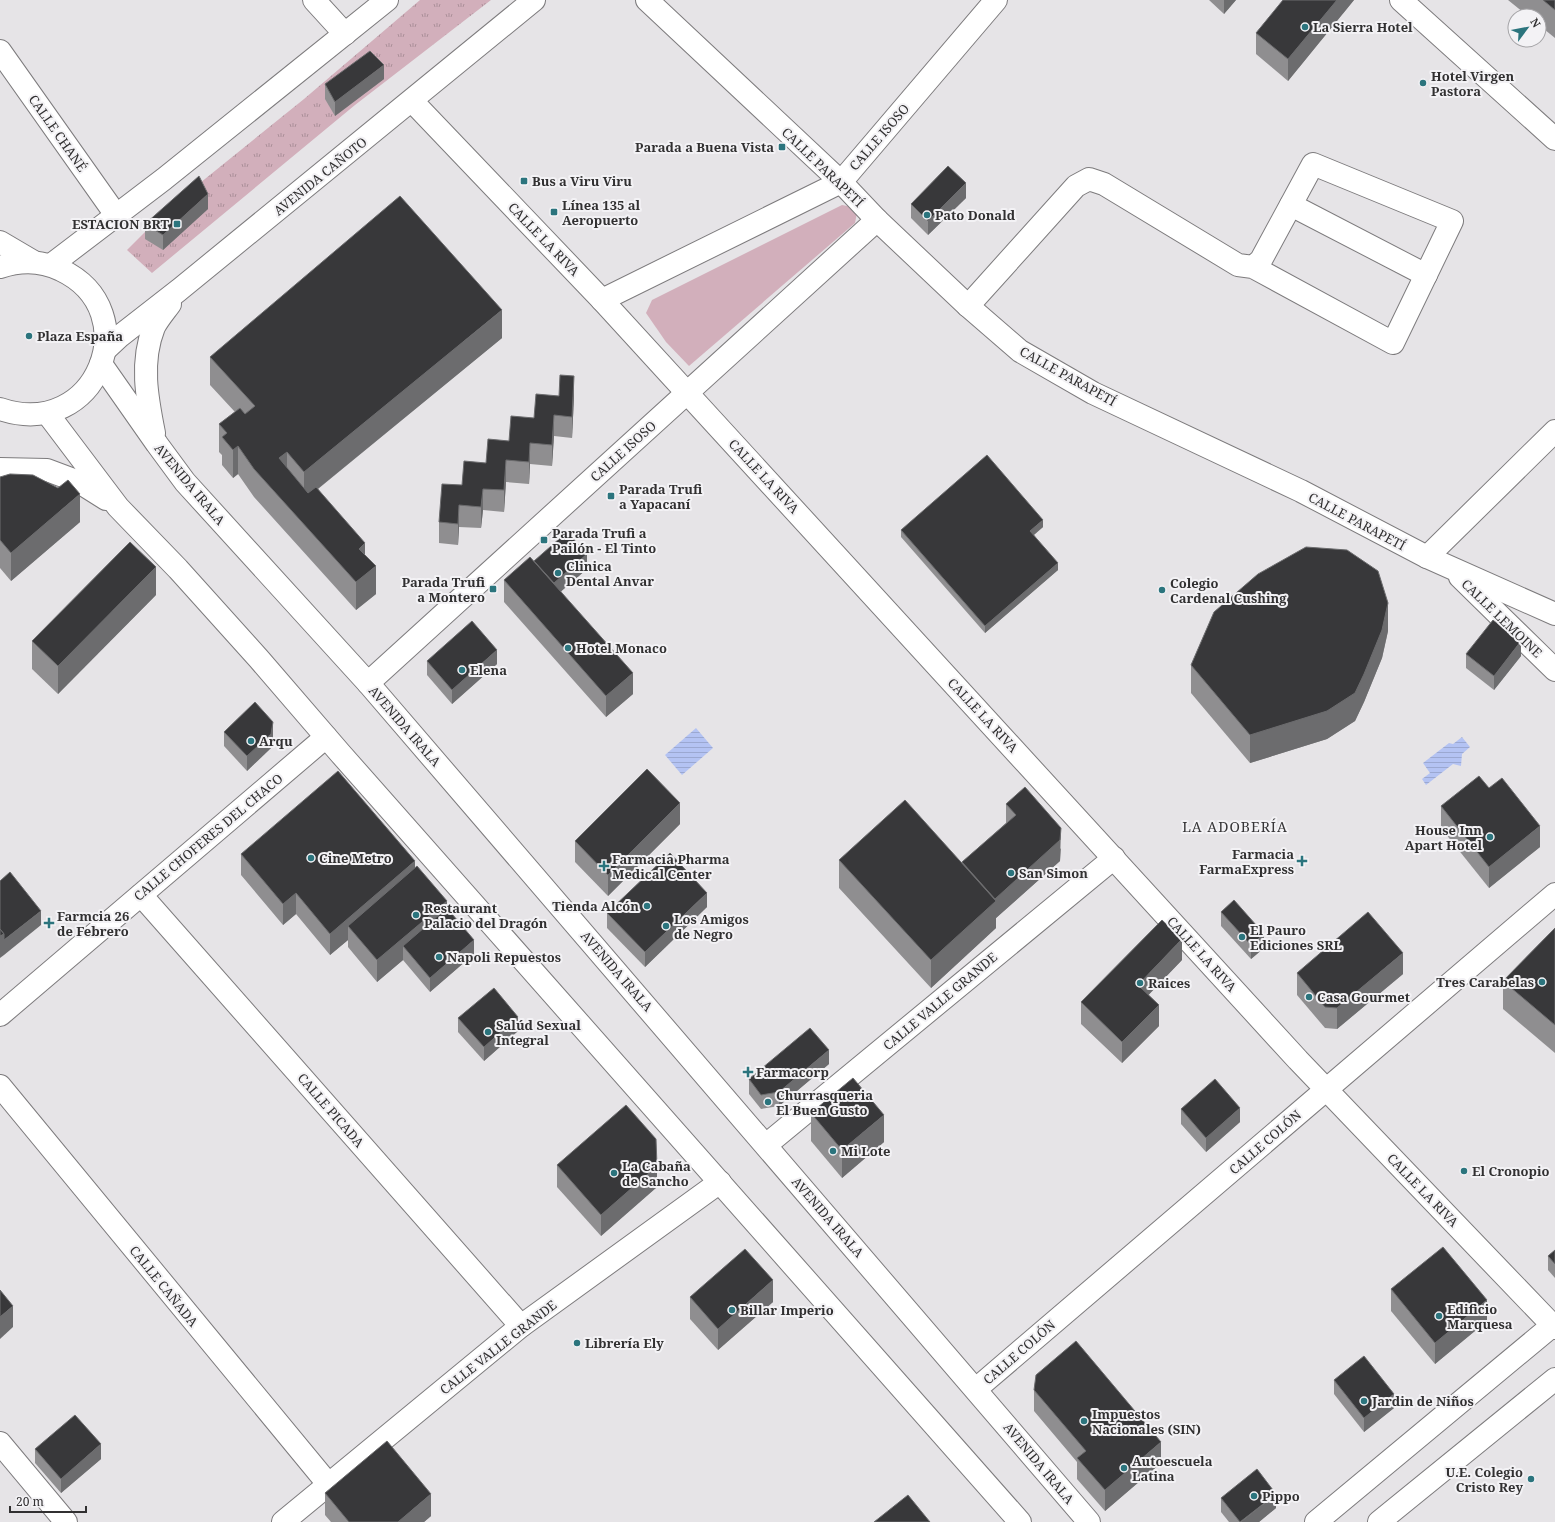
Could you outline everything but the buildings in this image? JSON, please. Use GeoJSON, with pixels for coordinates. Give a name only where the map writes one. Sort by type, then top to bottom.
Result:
{"type":"FeatureCollection","features":[{"type":"Feature","properties":{"kind":"street"},"geometry":{"type":"LineString","coordinates":[[314,0],[345,34]]}},
{"type":"Feature","properties":{"kind":"street"},"geometry":{"type":"LineString","coordinates":[[0,267],[16,263],[43,264],[116,215],[164,179],[387,0]]}},
{"type":"Feature","properties":{"kind":"street","name":"AVENIDA CAÑOTO"},"geometry":{"type":"LineString","coordinates":[[103,357],[120,336],[412,101],[534,0]]}},
{"type":"Feature","properties":{"kind":"street","name":"CALLE PARAPETÍ"},"geometry":{"type":"LineString","coordinates":[[647,0],[840,182],[877,220],[968,306],[1020,351],[1094,393],[1300,491],[1427,557],[1555,614]]}},
{"type":"Feature","properties":{"kind":"street","name":"CALLE ISOSO"},"geometry":{"type":"LineString","coordinates":[[602,300],[840,182],[996,0]]}},
{"type":"Feature","properties":{"kind":"street"},"geometry":{"type":"LineString","coordinates":[[1402,0],[1555,139]]}},
{"type":"Feature","properties":{"kind":"street","name":"CALLE CHANÉ"},"geometry":{"type":"LineString","coordinates":[[0,51],[116,215]]}},
{"type":"Feature","properties":{"kind":"street","name":"CALLE LA RIVA"},"geometry":{"type":"LineString","coordinates":[[412,101],[602,300],[1326,1090],[1554,1326]]}},
{"type":"Feature","properties":{"kind":"street"},"geometry":{"type":"LineString","coordinates":[[968,306],[1076,186],[1089,179],[1104,184],[1238,265],[1253,267],[1393,343],[1452,220],[1313,164],[1261,260],[1253,267]]}},
{"type":"Feature","properties":{"kind":"street"},"geometry":{"type":"LineString","coordinates":[[1291,205],[1426,275]]}},
{"type":"Feature","properties":{"kind":"street","name":"CALLE ISOSO"},"geometry":{"type":"LineString","coordinates":[[368,683],[877,220]]}},
{"type":"Feature","properties":{"kind":"street"},"geometry":{"type":"LineString","coordinates":[[0,242],[43,264],[71,275],[86,287],[97,304],[104,322],[106,342],[103,357],[92,382],[80,396],[64,407],[47,413],[3,415]]}},
{"type":"Feature","properties":{"kind":"street"},"geometry":{"type":"LineString","coordinates":[[157,444],[148,403],[145,378],[147,355],[154,327],[179,290]]}},
{"type":"Feature","properties":{"kind":"street","name":"AVENIDA IRALA"},"geometry":{"type":"LineString","coordinates":[[103,357],[157,444],[185,482],[368,683],[1089,1522]]}},
{"type":"Feature","properties":{"kind":"street"},"geometry":{"type":"LineString","coordinates":[[47,413],[118,507],[178,569],[259,659],[326,738],[1020,1522]]}},
{"type":"Feature","properties":{"kind":"street"},"geometry":{"type":"LineString","coordinates":[[1427,557],[1555,431]]}},
{"type":"Feature","properties":{"kind":"street"},"geometry":{"type":"LineString","coordinates":[[0,468],[47,470],[79,482],[118,507]]}},
{"type":"Feature","properties":{"kind":"street","name":"CALLE LEMOINE"},"geometry":{"type":"LineString","coordinates":[[1449,567],[1555,670]]}},
{"type":"Feature","properties":{"kind":"street","name":"CALLE CHOFERES DEL CHACO"},"geometry":{"type":"LineString","coordinates":[[0,1015],[326,738]]}},
{"type":"Feature","properties":{"kind":"street","name":"CALLE VALLE GRANDE"},"geometry":{"type":"LineString","coordinates":[[766,1145],[1114,858]]}},
{"type":"Feature","properties":{"kind":"street","name":"CALLE COLÓN"},"geometry":{"type":"LineString","coordinates":[[976,1389],[1555,894]]}},
{"type":"Feature","properties":{"kind":"street","name":"CALLE PICADA"},"geometry":{"type":"LineString","coordinates":[[141,895],[521,1326]]}},
{"type":"Feature","properties":{"kind":"street","name":"CALLE CAÑADA"},"geometry":{"type":"LineString","coordinates":[[0,1086],[328,1485]]}},
{"type":"Feature","properties":{"kind":"street","name":"CALLE VALLE GRANDE"},"geometry":{"type":"LineString","coordinates":[[283,1522],[521,1326],[720,1182]]}},
{"type":"Feature","properties":{"kind":"street"},"geometry":{"type":"LineString","coordinates":[[1316,1522],[1554,1326]]}},
{"type":"Feature","properties":{"kind":"street"},"geometry":{"type":"LineString","coordinates":[[1379,1522],[1555,1380]]}},
{"type":"Feature","properties":{"kind":"street"},"geometry":{"type":"LineString","coordinates":[[0,1443],[66,1522]]}},
{"type":"Feature","properties":{"kind":"green space"},"geometry":{"type":"Polygon","coordinates":[[[420,0],[491,0],[355,105],[152,273],[127,250],[169,208],[304,99],[420,0]]]}},
{"type":"Feature","properties":{"kind":"green space"},"geometry":{"type":"Polygon","coordinates":[[[842,205],[858,208],[855,223],[689,366],[666,342],[646,313],[652,300],[842,205]]]}},
{"type":"Feature","properties":{"kind":"water"},"geometry":{"type":"Polygon","coordinates":[[[696,728],[713,748],[682,775],[665,755],[696,728]]]}},
{"type":"Feature","properties":{"kind":"water"},"geometry":{"type":"Polygon","coordinates":[[[1462,737],[1470,747],[1462,754],[1461,766],[1453,764],[1426,785],[1422,779],[1430,773],[1423,763],[1449,743],[1453,744],[1462,737]]]}},
{"type":"Feature","properties":{"kind":"place","name":"La Sierra Hotel"},"geometry":{"type":"Point","coordinates":[1305,27]}},
{"type":"Feature","properties":{"kind":"place","name":"Hotel Virgen Pastora"},"geometry":{"type":"Point","coordinates":[1423,83]}},
{"type":"Feature","properties":{"kind":"place","name":"Parada a Buena Vista"},"geometry":{"type":"Point","coordinates":[782,147]}},
{"type":"Feature","properties":{"kind":"place","name":"Bus a Viru Viru"},"geometry":{"type":"Point","coordinates":[524,181]}},
{"type":"Feature","properties":{"kind":"place","name":"Línea 135 al Aeropuerto"},"geometry":{"type":"Point","coordinates":[554,212]}},
{"type":"Feature","properties":{"kind":"place","name":"Pato Donald"},"geometry":{"type":"Point","coordinates":[927,215]}},
{"type":"Feature","properties":{"kind":"place","name":"ESTACION BRT"},"geometry":{"type":"Point","coordinates":[177,224]}},
{"type":"Feature","properties":{"kind":"place","name":"Plaza España"},"geometry":{"type":"Point","coordinates":[29,336]}},
{"type":"Feature","properties":{"kind":"place","name":"Parada Trufi a Yapacaní"},"geometry":{"type":"Point","coordinates":[611,496]}},
{"type":"Feature","properties":{"kind":"place","name":"Parada Trufi a Pailón - El Tinto"},"geometry":{"type":"Point","coordinates":[544,540]}},
{"type":"Feature","properties":{"kind":"place","name":"Clinica Dental Anvar"},"geometry":{"type":"Point","coordinates":[558,573]}},
{"type":"Feature","properties":{"kind":"place","name":"Parada Trufi a Montero"},"geometry":{"type":"Point","coordinates":[493,589]}},
{"type":"Feature","properties":{"kind":"place","name":"Colegio Cardenal Cushing"},"geometry":{"type":"Point","coordinates":[1162,590]}},
{"type":"Feature","properties":{"kind":"place","name":"Hotel Monaco"},"geometry":{"type":"Point","coordinates":[568,648]}},
{"type":"Feature","properties":{"kind":"place","name":"Elena"},"geometry":{"type":"Point","coordinates":[462,670]}},
{"type":"Feature","properties":{"kind":"place","name":"Arqu"},"geometry":{"type":"Point","coordinates":[251,741]}},
{"type":"Feature","properties":{"kind":"place","name":"House Inn Apart Hotel"},"geometry":{"type":"Point","coordinates":[1490,837]}},
{"type":"Feature","properties":{"kind":"place","name":"Cine Metro"},"geometry":{"type":"Point","coordinates":[311,858]}},
{"type":"Feature","properties":{"kind":"place","name":"Farmacia FarmaExpress"},"geometry":{"type":"Point","coordinates":[1302,861]}},
{"type":"Feature","properties":{"kind":"place","name":"Farmacia Pharma Medical Center"},"geometry":{"type":"Point","coordinates":[604,866]}},
{"type":"Feature","properties":{"kind":"place","name":"San Simon"},"geometry":{"type":"Point","coordinates":[1011,873]}},
{"type":"Feature","properties":{"kind":"place","name":"Tienda Alcón"},"geometry":{"type":"Point","coordinates":[647,906]}},
{"type":"Feature","properties":{"kind":"place","name":"Restaurant Palacio del Dragón"},"geometry":{"type":"Point","coordinates":[416,915]}},
{"type":"Feature","properties":{"kind":"place","name":"Farmcia 26 de Febrero"},"geometry":{"type":"Point","coordinates":[49,923]}},
{"type":"Feature","properties":{"kind":"place","name":"Los Amigos de Negro"},"geometry":{"type":"Point","coordinates":[666,926]}},
{"type":"Feature","properties":{"kind":"place","name":"El Pauro Ediciones SRL"},"geometry":{"type":"Point","coordinates":[1242,937]}},
{"type":"Feature","properties":{"kind":"place","name":"Napoli Repuestos"},"geometry":{"type":"Point","coordinates":[439,957]}},
{"type":"Feature","properties":{"kind":"place","name":"Tres Carabelas"},"geometry":{"type":"Point","coordinates":[1542,982]}},
{"type":"Feature","properties":{"kind":"place","name":"Raices"},"geometry":{"type":"Point","coordinates":[1140,983]}},
{"type":"Feature","properties":{"kind":"place","name":"Casa Gourmet"},"geometry":{"type":"Point","coordinates":[1309,997]}},
{"type":"Feature","properties":{"kind":"place","name":"Salúd Sexual Integral"},"geometry":{"type":"Point","coordinates":[488,1032]}},
{"type":"Feature","properties":{"kind":"place","name":"Farmacorp"},"geometry":{"type":"Point","coordinates":[748,1072]}},
{"type":"Feature","properties":{"kind":"place","name":"Churrasqueria El Buen Gusto"},"geometry":{"type":"Point","coordinates":[768,1102]}},
{"type":"Feature","properties":{"kind":"place","name":"Mi Lote"},"geometry":{"type":"Point","coordinates":[833,1151]}},
{"type":"Feature","properties":{"kind":"place","name":"El Cronopio"},"geometry":{"type":"Point","coordinates":[1464,1171]}},
{"type":"Feature","properties":{"kind":"place","name":"La Cabaña de Sancho"},"geometry":{"type":"Point","coordinates":[614,1173]}},
{"type":"Feature","properties":{"kind":"place","name":"Billar Imperio"},"geometry":{"type":"Point","coordinates":[732,1310]}},
{"type":"Feature","properties":{"kind":"place","name":"Edificio Marquesa"},"geometry":{"type":"Point","coordinates":[1439,1316]}},
{"type":"Feature","properties":{"kind":"place","name":"Librería Ely"},"geometry":{"type":"Point","coordinates":[577,1343]}},
{"type":"Feature","properties":{"kind":"place","name":"Jardin de Niños"},"geometry":{"type":"Point","coordinates":[1364,1401]}},
{"type":"Feature","properties":{"kind":"place","name":"Impuestos Nacionales (SIN)"},"geometry":{"type":"Point","coordinates":[1084,1421]}},
{"type":"Feature","properties":{"kind":"place","name":"Autoescuela Latina"},"geometry":{"type":"Point","coordinates":[1124,1468]}},
{"type":"Feature","properties":{"kind":"place","name":"U.E. Colegio Cristo Rey"},"geometry":{"type":"Point","coordinates":[1531,1479]}},
{"type":"Feature","properties":{"kind":"place","name":"Pippo"},"geometry":{"type":"Point","coordinates":[1254,1496]}},
{"type":"Feature","properties":{"kind":"district","name":"LA ADOBERÍA"},"geometry":{"type":"Point","coordinates":[1235,826]}}]}
